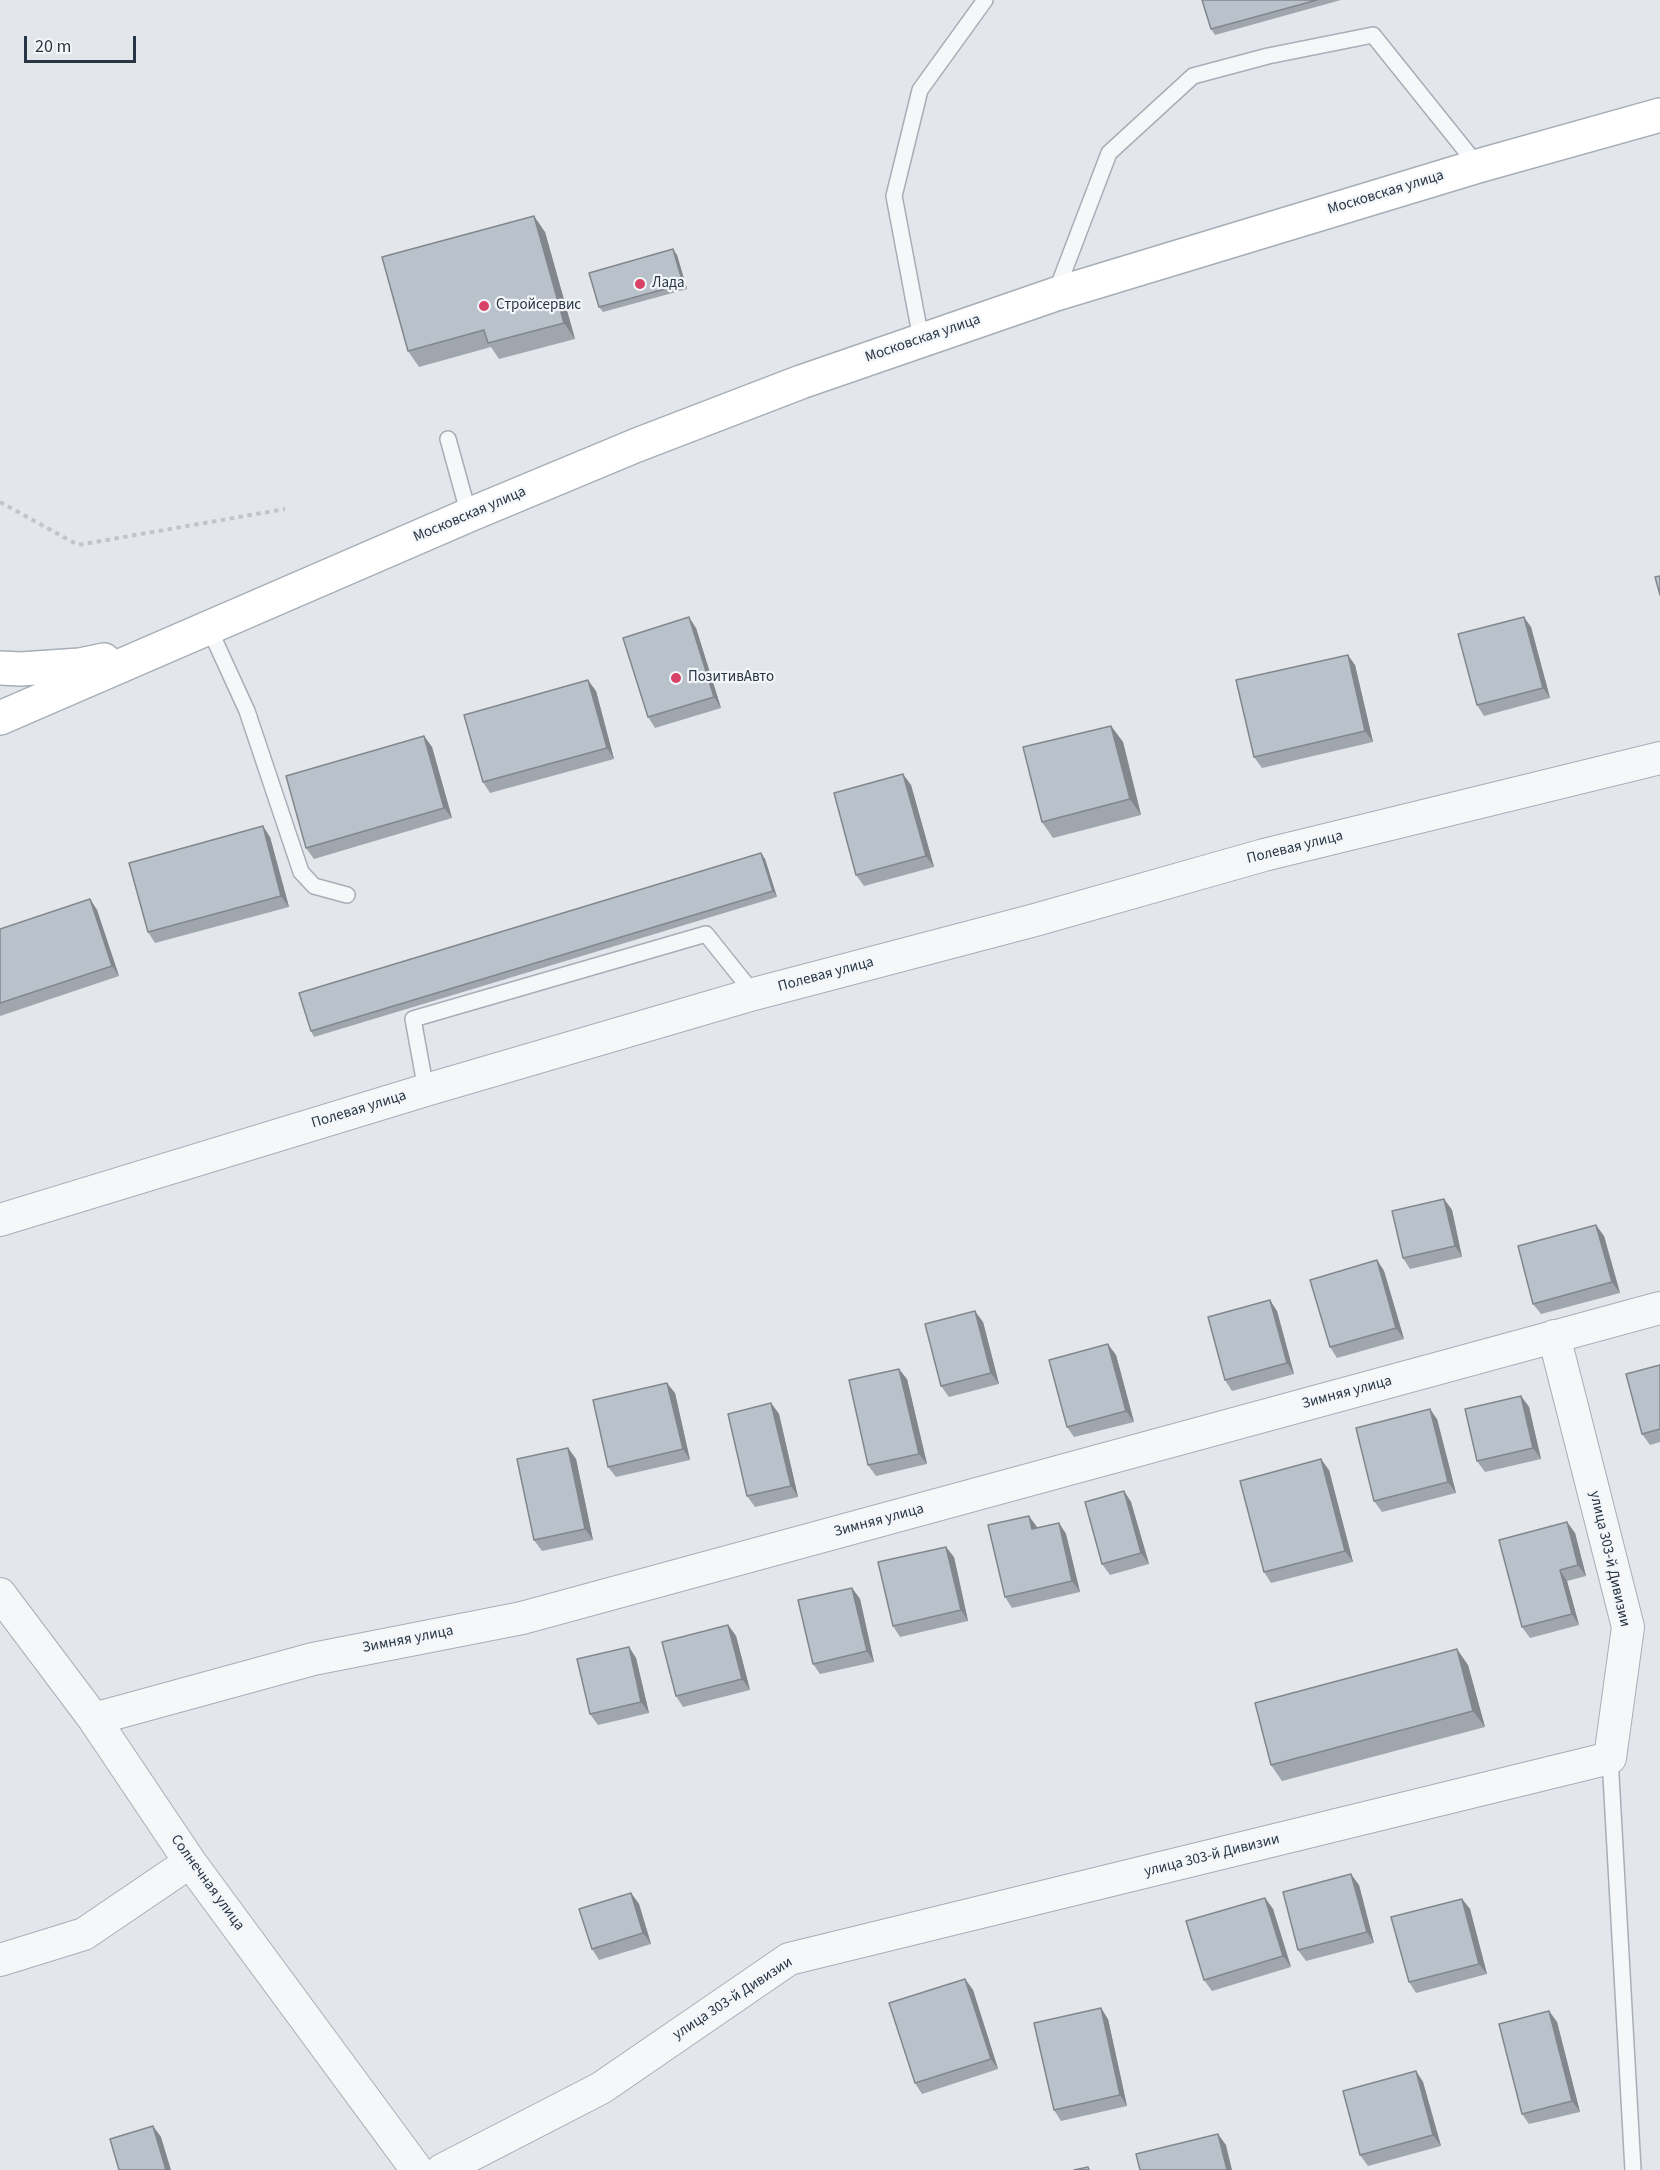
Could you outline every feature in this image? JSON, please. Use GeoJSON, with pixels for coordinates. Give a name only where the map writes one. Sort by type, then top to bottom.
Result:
{"type":"FeatureCollection","features":[{"type":"Feature","properties":{"kind":"main road","name":"Московская улица"},"geometry":{"type":"LineString","coordinates":[[0,718],[469,515],[637,445],[801,382],[1056,294],[1478,166],[1660,115]]}},
{"type":"Feature","properties":{"kind":"main road","name":"Московская улица"},"geometry":{"type":"LineString","coordinates":[[0,668],[80,665],[136,653],[209,628]]}},
{"type":"Feature","properties":{"kind":"street","name":"Полевая улица"},"geometry":{"type":"LineString","coordinates":[[0,1220],[426,1090],[754,994],[1035,920],[1264,855],[1660,758]]}},
{"type":"Feature","properties":{"kind":"street","name":"Зимняя улица"},"geometry":{"type":"LineString","coordinates":[[94,1719],[312,1659],[522,1618],[1660,1308]]}},
{"type":"Feature","properties":{"kind":"street","name":"улица 303-й Дивизии"},"geometry":{"type":"LineString","coordinates":[[442,2170],[602,2088],[789,1959],[1610,1758],[1628,1627],[1554,1336]]}},
{"type":"Feature","properties":{"kind":"street","name":"Солнечная улица"},"geometry":{"type":"LineString","coordinates":[[0,1594],[94,1719],[190,1862],[417,2170]]}},
{"type":"Feature","properties":{"kind":"street"},"geometry":{"type":"LineString","coordinates":[[0,1960],[84,1934],[190,1862]]}},
{"type":"Feature","properties":{"kind":"lane"},"geometry":{"type":"LineString","coordinates":[[921,339],[894,196],[920,90],[985,0]]}},
{"type":"Feature","properties":{"kind":"lane"},"geometry":{"type":"LineString","coordinates":[[1056,294],[1109,153],[1193,76],[1268,56],[1373,35],[1478,166]]}},
{"type":"Feature","properties":{"kind":"lane"},"geometry":{"type":"LineString","coordinates":[[448,440],[469,515]]}},
{"type":"Feature","properties":{"kind":"lane"},"geometry":{"type":"LineString","coordinates":[[209,628],[248,711],[300,872],[314,886],[347,895]]}},
{"type":"Feature","properties":{"kind":"lane"},"geometry":{"type":"LineString","coordinates":[[426,1090],[413,1018],[706,934],[754,994]]}},
{"type":"Feature","properties":{"kind":"lane"},"geometry":{"type":"LineString","coordinates":[[1610,1758],[1633,2170]]}},
{"type":"Feature","properties":{"kind":"path"},"geometry":{"type":"LineString","coordinates":[[0,502],[78,545],[285,509]]}},
{"type":"Feature","properties":{"kind":"building"},"geometry":{"type":"Polygon","coordinates":[[[1202,0],[1317,0],[1211,29],[1202,0]]]}},
{"type":"Feature","properties":{"kind":"building","name":"Стройсервис"},"geometry":{"type":"Polygon","coordinates":[[[534,216],[564,323],[488,343],[484,330],[408,351],[382,257],[534,216]]]}},
{"type":"Feature","properties":{"kind":"building","name":"Лада"},"geometry":{"type":"Polygon","coordinates":[[[673,249],[683,284],[599,307],[589,273],[673,249]]]}},
{"type":"Feature","properties":{"kind":"building"},"geometry":{"type":"Polygon","coordinates":[[[1660,576],[1660,595],[1655,577],[1660,576]]]}},
{"type":"Feature","properties":{"kind":"building","name":"ПозитивАвто"},"geometry":{"type":"Polygon","coordinates":[[[689,617],[714,697],[648,717],[623,638],[689,617]]]}},
{"type":"Feature","properties":{"kind":"building"},"geometry":{"type":"Polygon","coordinates":[[[1524,617],[1543,688],[1477,705],[1458,634],[1524,617]]]}},
{"type":"Feature","properties":{"kind":"building"},"geometry":{"type":"Polygon","coordinates":[[[1348,655],[1365,731],[1254,757],[1236,680],[1348,655]]]}},
{"type":"Feature","properties":{"kind":"building"},"geometry":{"type":"Polygon","coordinates":[[[588,680],[607,748],[483,782],[464,715],[588,680]]]}},
{"type":"Feature","properties":{"kind":"building"},"geometry":{"type":"Polygon","coordinates":[[[1111,726],[1130,799],[1042,822],[1023,747],[1111,726]]]}},
{"type":"Feature","properties":{"kind":"building"},"geometry":{"type":"Polygon","coordinates":[[[424,736],[444,808],[306,848],[286,776],[424,736]]]}},
{"type":"Feature","properties":{"kind":"building"},"geometry":{"type":"Polygon","coordinates":[[[903,774],[926,856],[856,875],[834,793],[903,774]]]}},
{"type":"Feature","properties":{"kind":"building"},"geometry":{"type":"Polygon","coordinates":[[[263,826],[281,896],[148,932],[129,863],[263,826]]]}},
{"type":"Feature","properties":{"kind":"building"},"geometry":{"type":"Polygon","coordinates":[[[761,853],[773,891],[311,1031],[299,993],[761,853]]]}},
{"type":"Feature","properties":{"kind":"building"},"geometry":{"type":"Polygon","coordinates":[[[90,899],[112,966],[0,1003],[0,929],[90,899]]]}},
{"type":"Feature","properties":{"kind":"building"},"geometry":{"type":"Polygon","coordinates":[[[1444,1199],[1455,1246],[1403,1258],[1392,1211],[1444,1199]]]}},
{"type":"Feature","properties":{"kind":"building"},"geometry":{"type":"Polygon","coordinates":[[[1596,1225],[1612,1282],[1533,1304],[1518,1246],[1596,1225]]]}},
{"type":"Feature","properties":{"kind":"building"},"geometry":{"type":"Polygon","coordinates":[[[1377,1260],[1396,1328],[1330,1347],[1310,1280],[1377,1260]]]}},
{"type":"Feature","properties":{"kind":"building"},"geometry":{"type":"Polygon","coordinates":[[[1270,1300],[1287,1363],[1225,1380],[1208,1317],[1270,1300]]]}},
{"type":"Feature","properties":{"kind":"building"},"geometry":{"type":"Polygon","coordinates":[[[975,1311],[991,1373],[941,1386],[925,1324],[975,1311]]]}},
{"type":"Feature","properties":{"kind":"building"},"geometry":{"type":"Polygon","coordinates":[[[1108,1344],[1126,1411],[1067,1427],[1049,1360],[1108,1344]]]}},
{"type":"Feature","properties":{"kind":"building"},"geometry":{"type":"Polygon","coordinates":[[[1660,1365],[1660,1429],[1642,1434],[1626,1374],[1660,1365]]]}},
{"type":"Feature","properties":{"kind":"building"},"geometry":{"type":"Polygon","coordinates":[[[899,1369],[919,1454],[868,1465],[849,1380],[899,1369]]]}},
{"type":"Feature","properties":{"kind":"building"},"geometry":{"type":"Polygon","coordinates":[[[667,1383],[683,1449],[608,1467],[593,1400],[667,1383]]]}},
{"type":"Feature","properties":{"kind":"building"},"geometry":{"type":"Polygon","coordinates":[[[1521,1396],[1533,1448],[1477,1461],[1465,1409],[1521,1396]]]}},
{"type":"Feature","properties":{"kind":"building"},"geometry":{"type":"Polygon","coordinates":[[[771,1403],[791,1486],[747,1496],[728,1414],[771,1403]]]}},
{"type":"Feature","properties":{"kind":"building"},"geometry":{"type":"Polygon","coordinates":[[[1430,1409],[1448,1482],[1374,1501],[1356,1428],[1430,1409]]]}},
{"type":"Feature","properties":{"kind":"building"},"geometry":{"type":"Polygon","coordinates":[[[568,1448],[585,1529],[534,1540],[517,1459],[568,1448]]]}},
{"type":"Feature","properties":{"kind":"building"},"geometry":{"type":"Polygon","coordinates":[[[1321,1459],[1345,1551],[1264,1572],[1240,1481],[1321,1459]]]}},
{"type":"Feature","properties":{"kind":"building"},"geometry":{"type":"Polygon","coordinates":[[[1124,1491],[1141,1553],[1102,1564],[1085,1502],[1124,1491]]]}},
{"type":"Feature","properties":{"kind":"building"},"geometry":{"type":"Polygon","coordinates":[[[1029,1516],[1032,1529],[1059,1523],[1072,1581],[1005,1597],[988,1525],[1029,1516]]]}},
{"type":"Feature","properties":{"kind":"building"},"geometry":{"type":"Polygon","coordinates":[[[1567,1522],[1578,1565],[1560,1570],[1572,1614],[1522,1627],[1499,1540],[1567,1522]]]}},
{"type":"Feature","properties":{"kind":"building"},"geometry":{"type":"Polygon","coordinates":[[[946,1547],[961,1610],[893,1626],[878,1562],[946,1547]]]}},
{"type":"Feature","properties":{"kind":"building"},"geometry":{"type":"Polygon","coordinates":[[[852,1588],[867,1651],[813,1664],[798,1600],[852,1588]]]}},
{"type":"Feature","properties":{"kind":"building"},"geometry":{"type":"Polygon","coordinates":[[[728,1625],[742,1679],[676,1696],[662,1642],[728,1625]]]}},
{"type":"Feature","properties":{"kind":"building"},"geometry":{"type":"Polygon","coordinates":[[[629,1647],[641,1702],[590,1714],[577,1659],[629,1647]]]}},
{"type":"Feature","properties":{"kind":"building"},"geometry":{"type":"Polygon","coordinates":[[[1457,1649],[1473,1711],[1271,1765],[1255,1703],[1457,1649]]]}},
{"type":"Feature","properties":{"kind":"building"},"geometry":{"type":"Polygon","coordinates":[[[1351,1874],[1367,1932],[1298,1950],[1283,1892],[1351,1874]]]}},
{"type":"Feature","properties":{"kind":"building"},"geometry":{"type":"Polygon","coordinates":[[[631,1893],[643,1933],[592,1949],[579,1909],[631,1893]]]}},
{"type":"Feature","properties":{"kind":"building"},"geometry":{"type":"Polygon","coordinates":[[[1265,1898],[1283,1956],[1204,1980],[1186,1921],[1265,1898]]]}},
{"type":"Feature","properties":{"kind":"building"},"geometry":{"type":"Polygon","coordinates":[[[1462,1899],[1479,1964],[1409,1982],[1391,1917],[1462,1899]]]}},
{"type":"Feature","properties":{"kind":"building"},"geometry":{"type":"Polygon","coordinates":[[[965,1979],[991,2059],[915,2083],[889,2003],[965,1979]]]}},
{"type":"Feature","properties":{"kind":"building"},"geometry":{"type":"Polygon","coordinates":[[[1101,2008],[1120,2095],[1054,2110],[1034,2023],[1101,2008]]]}},
{"type":"Feature","properties":{"kind":"building"},"geometry":{"type":"Polygon","coordinates":[[[1549,2011],[1572,2101],[1522,2114],[1499,2024],[1549,2011]]]}},
{"type":"Feature","properties":{"kind":"building"},"geometry":{"type":"Polygon","coordinates":[[[1416,2071],[1433,2135],[1360,2155],[1343,2091],[1416,2071]]]}},
{"type":"Feature","properties":{"kind":"building"},"geometry":{"type":"Polygon","coordinates":[[[153,2126],[166,2170],[119,2170],[110,2139],[153,2126]]]}},
{"type":"Feature","properties":{"kind":"building"},"geometry":{"type":"Polygon","coordinates":[[[1218,2134],[1227,2170],[1140,2170],[1136,2154],[1218,2134]]]}},
{"type":"Feature","properties":{"kind":"place","name":"Лада"},"geometry":{"type":"Point","coordinates":[640,284]}},
{"type":"Feature","properties":{"kind":"place","name":"Стройсервис"},"geometry":{"type":"Point","coordinates":[484,306]}},
{"type":"Feature","properties":{"kind":"place","name":"ПозитивАвто"},"geometry":{"type":"Point","coordinates":[676,678]}}]}
